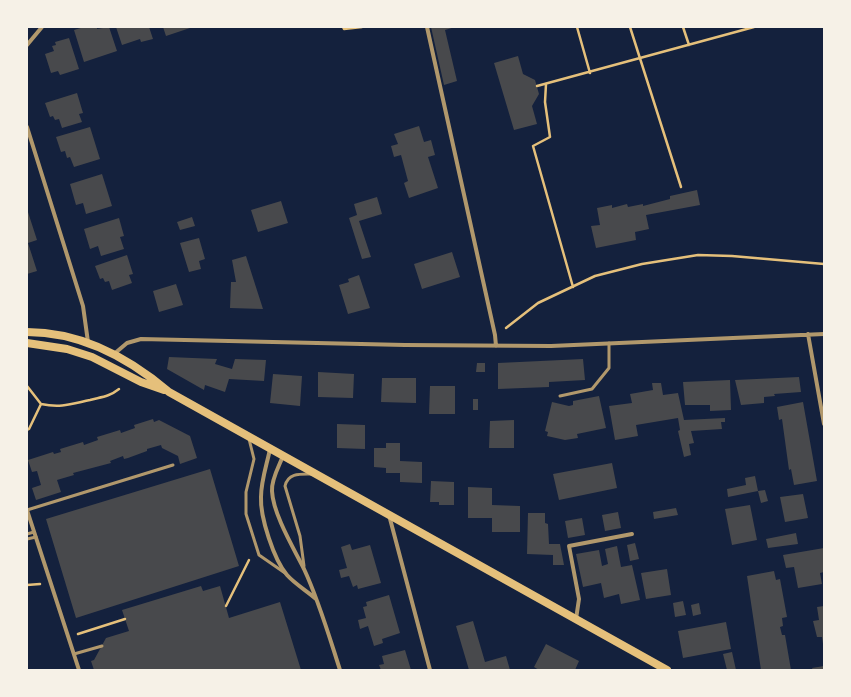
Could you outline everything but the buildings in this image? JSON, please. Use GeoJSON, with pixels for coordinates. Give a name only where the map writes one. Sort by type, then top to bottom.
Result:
{"type":"FeatureCollection","features":[{"type":"Feature","properties":{"kind":"main road"},"geometry":{"type":"LineString","coordinates":[[27,332],[55,334],[88,342],[148,374],[169,392]]}},
{"type":"Feature","properties":{"kind":"main road"},"geometry":{"type":"LineString","coordinates":[[27,343],[67,349],[92,357],[141,382],[169,392],[667,670]]}},
{"type":"Feature","properties":{"kind":"street"},"geometry":{"type":"LineString","coordinates":[[27,45],[42,27]]}},
{"type":"Feature","properties":{"kind":"street"},"geometry":{"type":"LineString","coordinates":[[427,27],[495,335],[496,346]]}},
{"type":"Feature","properties":{"kind":"street"},"geometry":{"type":"LineString","coordinates":[[27,127],[83,306],[88,342]]}},
{"type":"Feature","properties":{"kind":"street"},"geometry":{"type":"LineString","coordinates":[[808,334],[824,424]]}},
{"type":"Feature","properties":{"kind":"street"},"geometry":{"type":"LineString","coordinates":[[113,354],[127,343],[141,340],[551,346],[824,334]]}},
{"type":"Feature","properties":{"kind":"street"},"geometry":{"type":"LineString","coordinates":[[270,449],[260,498],[275,555],[287,575],[316,599]]}},
{"type":"Feature","properties":{"kind":"street"},"geometry":{"type":"LineString","coordinates":[[283,456],[272,491],[285,531],[316,599],[340,670]]}},
{"type":"Feature","properties":{"kind":"street"},"geometry":{"type":"LineString","coordinates":[[27,510],[79,670]]}},
{"type":"Feature","properties":{"kind":"street"},"geometry":{"type":"LineString","coordinates":[[389,515],[430,670]]}},
{"type":"Feature","properties":{"kind":"street"},"geometry":{"type":"LineString","coordinates":[[576,620],[579,599],[568,546],[632,534]]}},
{"type":"Feature","properties":{"kind":"lane"},"geometry":{"type":"LineString","coordinates":[[560,396],[592,390],[609,368],[609,343]]}},
{"type":"Feature","properties":{"kind":"lane"},"geometry":{"type":"LineString","coordinates":[[249,437],[254,459],[246,492],[246,514],[259,555],[287,575]]}},
{"type":"Feature","properties":{"kind":"lane"},"geometry":{"type":"LineString","coordinates":[[27,510],[173,465]]}},
{"type":"Feature","properties":{"kind":"lane"},"geometry":{"type":"LineString","coordinates":[[304,570],[300,536],[285,486],[286,481],[291,476],[297,474],[316,474]]}},
{"type":"Feature","properties":{"kind":"lane"},"geometry":{"type":"LineString","coordinates":[[27,534],[34,532]]}},
{"type":"Feature","properties":{"kind":"lane"},"geometry":{"type":"LineString","coordinates":[[27,539],[36,537]]}},
{"type":"Feature","properties":{"kind":"lane"},"geometry":{"type":"LineString","coordinates":[[74,654],[102,646]]}},
{"type":"Feature","properties":{"kind":"path"},"geometry":{"type":"LineString","coordinates":[[343,27],[344,29],[362,27]]}},
{"type":"Feature","properties":{"kind":"path"},"geometry":{"type":"LineString","coordinates":[[577,27],[590,73]]}},
{"type":"Feature","properties":{"kind":"path"},"geometry":{"type":"LineString","coordinates":[[630,27],[681,187]]}},
{"type":"Feature","properties":{"kind":"path"},"geometry":{"type":"LineString","coordinates":[[683,27],[689,45]]}},
{"type":"Feature","properties":{"kind":"path"},"geometry":{"type":"LineString","coordinates":[[537,86],[590,73],[754,27]]}},
{"type":"Feature","properties":{"kind":"path"},"geometry":{"type":"LineString","coordinates":[[546,84],[545,102],[550,137],[533,146],[573,287]]}},
{"type":"Feature","properties":{"kind":"path"},"geometry":{"type":"LineString","coordinates":[[495,335],[538,303],[602,274],[642,264],[698,256],[732,256],[824,264]]}},
{"type":"Feature","properties":{"kind":"path"},"geometry":{"type":"LineString","coordinates":[[27,386],[41,404],[55,407],[68,406],[111,396],[119,389]]}},
{"type":"Feature","properties":{"kind":"path"},"geometry":{"type":"LineString","coordinates":[[27,430],[29,429],[41,404]]}},
{"type":"Feature","properties":{"kind":"path"},"geometry":{"type":"LineString","coordinates":[[226,606],[249,560],[248,554]]}},
{"type":"Feature","properties":{"kind":"path"},"geometry":{"type":"LineString","coordinates":[[85,632],[125,619]]}}]}
